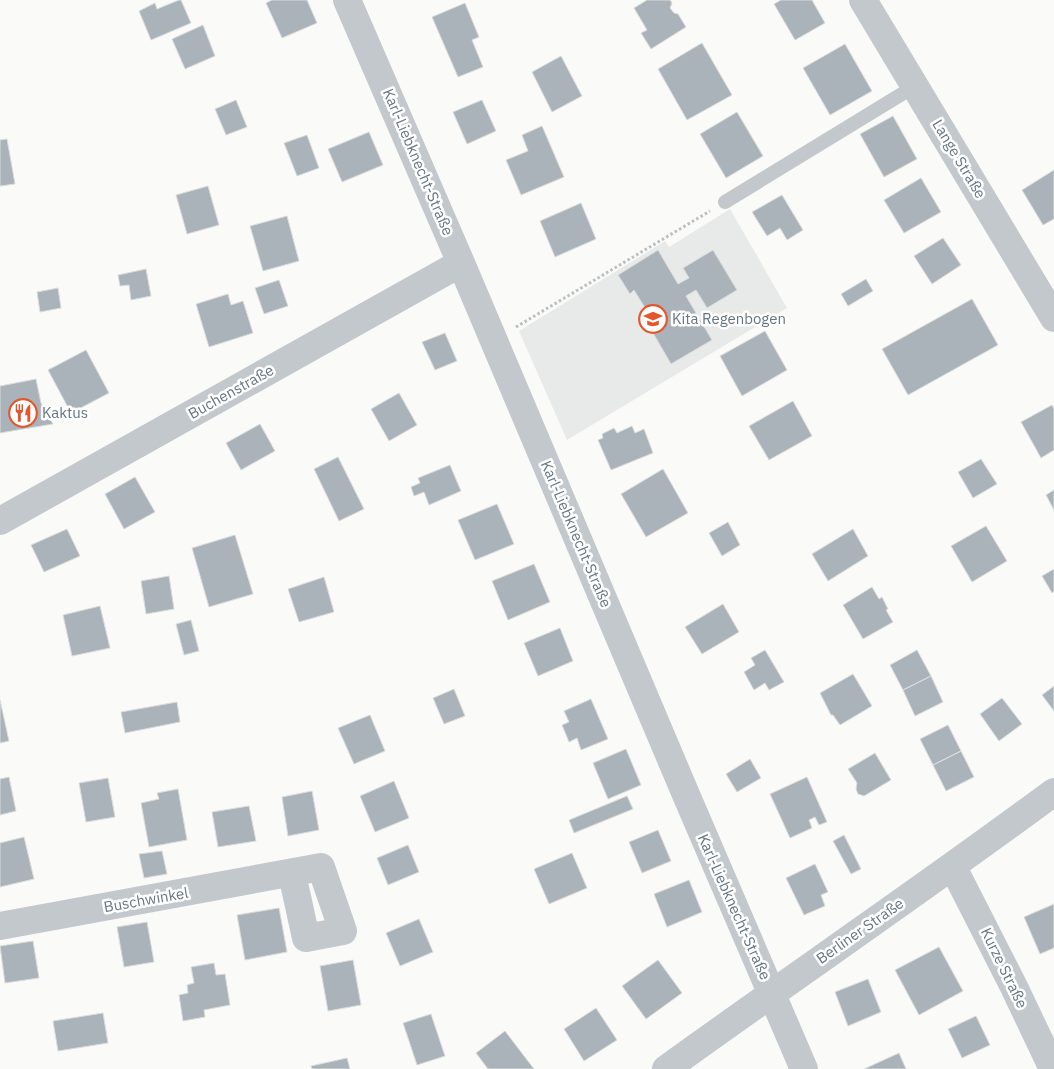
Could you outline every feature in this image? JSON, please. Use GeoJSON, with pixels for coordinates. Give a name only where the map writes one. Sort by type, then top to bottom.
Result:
{"type":"FeatureCollection","features":[{"type":"Feature","properties":{"kind":"street","name":"Karl-Liebknecht-Straße"},"geometry":{"type":"LineString","coordinates":[[348,0],[461,262],[690,806],[804,1069]]}},
{"type":"Feature","properties":{"kind":"street","name":"Lange Straße"},"geometry":{"type":"LineString","coordinates":[[863,0],[1054,318]]}},
{"type":"Feature","properties":{"kind":"street","name":"Buchenstraße"},"geometry":{"type":"LineString","coordinates":[[0,521],[461,262]]}},
{"type":"Feature","properties":{"kind":"street","name":"Berliner Straße"},"geometry":{"type":"LineString","coordinates":[[666,1069],[951,868],[1054,792]]}},
{"type":"Feature","properties":{"kind":"street","name":"Kurze Straße"},"geometry":{"type":"LineString","coordinates":[[951,868],[959,879],[1053,1069]]}},
{"type":"Feature","properties":{"kind":"street","name":"Buschwinkel"},"geometry":{"type":"LineString","coordinates":[[0,926],[292,874]]}},
{"type":"Feature","properties":{"kind":"lane"},"geometry":{"type":"LineString","coordinates":[[725,202],[915,86]]}},
{"type":"Feature","properties":{"kind":"path"},"geometry":{"type":"LineString","coordinates":[[492,336],[517,326],[725,202]]}},
{"type":"Feature","properties":{"kind":"shaded area","name":"Kita Regenbogen"},"geometry":{"type":"Polygon","coordinates":[[[730,209],[787,308],[567,440],[519,331],[665,241],[669,247],[730,209]]]}},
{"type":"Feature","properties":{"kind":"building"},"geometry":{"type":"Polygon","coordinates":[[[181,0],[191,23],[151,40],[139,11],[155,3],[157,9],[181,0]]]}},
{"type":"Feature","properties":{"kind":"building"},"geometry":{"type":"Polygon","coordinates":[[[272,0],[307,0],[317,23],[282,38],[266,3],[272,0]]]}},
{"type":"Feature","properties":{"kind":"building"},"geometry":{"type":"Polygon","coordinates":[[[647,0],[670,0],[672,3],[670,8],[674,13],[678,14],[686,27],[651,49],[641,33],[647,30],[634,8],[647,0]]]}},
{"type":"Feature","properties":{"kind":"building"},"geometry":{"type":"Polygon","coordinates":[[[781,0],[812,0],[825,23],[795,40],[774,4],[781,0]]]}},
{"type":"Feature","properties":{"kind":"building"},"geometry":{"type":"Polygon","coordinates":[[[465,3],[479,37],[472,40],[483,67],[458,77],[432,17],[465,3]]]}},
{"type":"Feature","properties":{"kind":"building"},"geometry":{"type":"Polygon","coordinates":[[[203,25],[215,56],[185,69],[172,39],[203,25]]]}},
{"type":"Feature","properties":{"kind":"building"},"geometry":{"type":"Polygon","coordinates":[[[702,43],[732,95],[687,120],[658,69],[702,43]]]}},
{"type":"Feature","properties":{"kind":"building"},"geometry":{"type":"Polygon","coordinates":[[[845,44],[872,91],[830,115],[803,68],[845,44]]]}},
{"type":"Feature","properties":{"kind":"building"},"geometry":{"type":"Polygon","coordinates":[[[561,56],[582,96],[552,112],[532,72],[561,56]]]}},
{"type":"Feature","properties":{"kind":"building"},"geometry":{"type":"Polygon","coordinates":[[[236,100],[247,127],[226,135],[215,109],[236,100]]]}},
{"type":"Feature","properties":{"kind":"building"},"geometry":{"type":"Polygon","coordinates":[[[482,100],[496,131],[467,144],[453,112],[482,100]]]}},
{"type":"Feature","properties":{"kind":"building"},"geometry":{"type":"Polygon","coordinates":[[[737,112],[763,156],[726,178],[700,134],[737,112]]]}},
{"type":"Feature","properties":{"kind":"building"},"geometry":{"type":"Polygon","coordinates":[[[893,116],[917,159],[884,177],[860,134],[893,116]]]}},
{"type":"Feature","properties":{"kind":"building"},"geometry":{"type":"Polygon","coordinates":[[[542,126],[564,177],[521,195],[506,160],[528,151],[522,135],[542,126]]]}},
{"type":"Feature","properties":{"kind":"building"},"geometry":{"type":"Polygon","coordinates":[[[369,132],[383,165],[342,182],[328,149],[369,132]]]}},
{"type":"Feature","properties":{"kind":"building"},"geometry":{"type":"Polygon","coordinates":[[[307,135],[319,168],[297,176],[284,143],[307,135]]]}},
{"type":"Feature","properties":{"kind":"building"},"geometry":{"type":"Polygon","coordinates":[[[7,139],[15,184],[0,186],[0,140],[7,139]]]}},
{"type":"Feature","properties":{"kind":"building"},"geometry":{"type":"Polygon","coordinates":[[[1054,170],[1054,219],[1043,225],[1022,190],[1054,170]]]}},
{"type":"Feature","properties":{"kind":"building"},"geometry":{"type":"Polygon","coordinates":[[[921,178],[941,212],[904,233],[884,200],[921,178]]]}},
{"type":"Feature","properties":{"kind":"building"},"geometry":{"type":"Polygon","coordinates":[[[208,186],[219,225],[187,234],[176,195],[208,186]]]}},
{"type":"Feature","properties":{"kind":"building"},"geometry":{"type":"Polygon","coordinates":[[[782,195],[803,230],[787,240],[780,228],[767,236],[752,212],[782,195]]]}},
{"type":"Feature","properties":{"kind":"building"},"geometry":{"type":"Polygon","coordinates":[[[581,203],[596,239],[555,257],[540,221],[581,203]]]}},
{"type":"Feature","properties":{"kind":"building"},"geometry":{"type":"Polygon","coordinates":[[[287,216],[299,261],[263,271],[250,226],[287,216]]]}},
{"type":"Feature","properties":{"kind":"building"},"geometry":{"type":"Polygon","coordinates":[[[943,238],[961,265],[932,284],[914,256],[943,238]]]}},
{"type":"Feature","properties":{"kind":"building"},"geometry":{"type":"Polygon","coordinates":[[[658,250],[678,284],[689,278],[683,268],[713,250],[737,290],[707,308],[696,290],[686,296],[712,340],[671,364],[645,319],[650,316],[634,290],[630,294],[618,275],[658,250]]]}},
{"type":"Feature","properties":{"kind":"building"},"geometry":{"type":"Polygon","coordinates":[[[146,269],[151,296],[131,300],[129,285],[120,286],[118,275],[146,269]]]}},
{"type":"Feature","properties":{"kind":"building"},"geometry":{"type":"Polygon","coordinates":[[[866,279],[873,291],[848,306],[841,294],[866,279]]]}},
{"type":"Feature","properties":{"kind":"building"},"geometry":{"type":"Polygon","coordinates":[[[279,280],[288,306],[264,314],[255,288],[279,280]]]}},
{"type":"Feature","properties":{"kind":"building"},"geometry":{"type":"Polygon","coordinates":[[[58,288],[61,308],[40,312],[37,292],[58,288]]]}},
{"type":"Feature","properties":{"kind":"building"},"geometry":{"type":"Polygon","coordinates":[[[228,294],[231,305],[243,301],[253,333],[209,347],[196,304],[228,294]]]}},
{"type":"Feature","properties":{"kind":"building"},"geometry":{"type":"Polygon","coordinates":[[[972,299],[998,345],[908,395],[882,349],[972,299]]]}},
{"type":"Feature","properties":{"kind":"building"},"geometry":{"type":"Polygon","coordinates":[[[765,331],[787,370],[742,396],[720,356],[765,331]]]}},
{"type":"Feature","properties":{"kind":"building"},"geometry":{"type":"Polygon","coordinates":[[[445,333],[457,361],[435,370],[422,342],[445,333]]]}},
{"type":"Feature","properties":{"kind":"building"},"geometry":{"type":"Polygon","coordinates":[[[86,350],[109,393],[71,413],[48,370],[86,350]]]}},
{"type":"Feature","properties":{"kind":"building","name":"Kaktus"},"geometry":{"type":"Polygon","coordinates":[[[36,379],[41,403],[53,424],[0,433],[0,386],[36,379]]]}},
{"type":"Feature","properties":{"kind":"building"},"geometry":{"type":"Polygon","coordinates":[[[399,393],[417,425],[389,441],[371,409],[399,393]]]}},
{"type":"Feature","properties":{"kind":"building"},"geometry":{"type":"Polygon","coordinates":[[[793,401],[812,436],[769,460],[749,426],[793,401]]]}},
{"type":"Feature","properties":{"kind":"building"},"geometry":{"type":"Polygon","coordinates":[[[1052,405],[1054,409],[1054,450],[1041,458],[1021,422],[1052,405]]]}},
{"type":"Feature","properties":{"kind":"building"},"geometry":{"type":"Polygon","coordinates":[[[260,424],[275,451],[241,470],[226,443],[260,424]]]}},
{"type":"Feature","properties":{"kind":"building"},"geometry":{"type":"Polygon","coordinates":[[[632,426],[635,433],[644,429],[653,453],[611,470],[598,440],[603,438],[602,434],[614,428],[617,433],[632,426]]]}},
{"type":"Feature","properties":{"kind":"building"},"geometry":{"type":"Polygon","coordinates":[[[338,457],[364,509],[339,521],[314,469],[338,457]]]}},
{"type":"Feature","properties":{"kind":"building"},"geometry":{"type":"Polygon","coordinates":[[[981,459],[997,484],[973,498],[958,472],[981,459]]]}},
{"type":"Feature","properties":{"kind":"building"},"geometry":{"type":"Polygon","coordinates":[[[450,465],[461,491],[429,505],[424,492],[414,496],[411,487],[420,483],[418,478],[450,465]]]}},
{"type":"Feature","properties":{"kind":"building"},"geometry":{"type":"Polygon","coordinates":[[[663,469],[688,513],[646,537],[621,494],[663,469]]]}},
{"type":"Feature","properties":{"kind":"building"},"geometry":{"type":"Polygon","coordinates":[[[135,477],[155,512],[124,529],[105,494],[135,477]]]}},
{"type":"Feature","properties":{"kind":"building"},"geometry":{"type":"Polygon","coordinates":[[[1054,490],[1054,510],[1046,495],[1054,490]]]}},
{"type":"Feature","properties":{"kind":"building"},"geometry":{"type":"Polygon","coordinates":[[[497,504],[514,544],[475,560],[458,520],[497,504]]]}},
{"type":"Feature","properties":{"kind":"building"},"geometry":{"type":"Polygon","coordinates":[[[728,522],[740,545],[722,556],[709,533],[728,522]]]}},
{"type":"Feature","properties":{"kind":"building"},"geometry":{"type":"Polygon","coordinates":[[[986,526],[1007,561],[972,582],[951,546],[986,526]]]}},
{"type":"Feature","properties":{"kind":"building"},"geometry":{"type":"Polygon","coordinates":[[[67,529],[80,556],[44,572],[31,545],[67,529]]]}},
{"type":"Feature","properties":{"kind":"building"},"geometry":{"type":"Polygon","coordinates":[[[853,529],[868,556],[828,581],[812,554],[853,529]]]}},
{"type":"Feature","properties":{"kind":"building"},"geometry":{"type":"Polygon","coordinates":[[[235,535],[253,594],[209,607],[192,548],[235,535]]]}},
{"type":"Feature","properties":{"kind":"building"},"geometry":{"type":"Polygon","coordinates":[[[534,564],[550,602],[508,620],[492,581],[534,564]]]}},
{"type":"Feature","properties":{"kind":"building"},"geometry":{"type":"Polygon","coordinates":[[[1054,569],[1054,591],[1052,593],[1042,576],[1054,569]]]}},
{"type":"Feature","properties":{"kind":"building"},"geometry":{"type":"Polygon","coordinates":[[[169,576],[174,609],[146,614],[141,581],[169,576]]]}},
{"type":"Feature","properties":{"kind":"building"},"geometry":{"type":"Polygon","coordinates":[[[324,577],[334,612],[299,622],[288,589],[324,577]]]}},
{"type":"Feature","properties":{"kind":"building"},"geometry":{"type":"Polygon","coordinates":[[[872,587],[879,599],[882,597],[888,609],[886,610],[893,622],[863,639],[843,605],[872,587]]]}},
{"type":"Feature","properties":{"kind":"building"},"geometry":{"type":"Polygon","coordinates":[[[723,604],[739,632],[702,654],[685,627],[723,604]]]}},
{"type":"Feature","properties":{"kind":"building"},"geometry":{"type":"Polygon","coordinates":[[[100,606],[110,648],[72,656],[63,615],[100,606]]]}},
{"type":"Feature","properties":{"kind":"building"},"geometry":{"type":"Polygon","coordinates":[[[191,620],[199,651],[184,655],[176,624],[191,620]]]}},
{"type":"Feature","properties":{"kind":"building"},"geometry":{"type":"Polygon","coordinates":[[[560,628],[573,661],[538,676],[524,643],[560,628]]]}},
{"type":"Feature","properties":{"kind":"building"},"geometry":{"type":"Polygon","coordinates":[[[765,650],[784,682],[769,690],[765,683],[754,690],[744,672],[755,665],[751,658],[765,650]]]}},
{"type":"Feature","properties":{"kind":"building"},"geometry":{"type":"Polygon","coordinates":[[[917,650],[931,676],[903,690],[890,665],[917,650]]]}},
{"type":"Feature","properties":{"kind":"building"},"geometry":{"type":"Polygon","coordinates":[[[853,674],[872,706],[840,725],[831,715],[820,693],[853,674]]]}},
{"type":"Feature","properties":{"kind":"building"},"geometry":{"type":"Polygon","coordinates":[[[931,676],[943,702],[915,716],[903,690],[931,676]]]}},
{"type":"Feature","properties":{"kind":"building"},"geometry":{"type":"Polygon","coordinates":[[[1054,686],[1054,711],[1042,695],[1054,686]]]}},
{"type":"Feature","properties":{"kind":"building"},"geometry":{"type":"Polygon","coordinates":[[[454,689],[465,716],[444,724],[433,698],[454,689]]]}},
{"type":"Feature","properties":{"kind":"building"},"geometry":{"type":"Polygon","coordinates":[[[1002,698],[1022,724],[999,741],[980,714],[1002,698]]]}},
{"type":"Feature","properties":{"kind":"building"},"geometry":{"type":"Polygon","coordinates":[[[591,699],[608,739],[581,750],[577,738],[569,742],[562,725],[569,722],[564,711],[591,699]]]}},
{"type":"Feature","properties":{"kind":"building"},"geometry":{"type":"Polygon","coordinates":[[[0,700],[9,741],[0,743],[0,700]]]}},
{"type":"Feature","properties":{"kind":"building"},"geometry":{"type":"Polygon","coordinates":[[[177,702],[180,722],[125,733],[121,712],[177,702]]]}},
{"type":"Feature","properties":{"kind":"building"},"geometry":{"type":"Polygon","coordinates":[[[370,715],[385,751],[354,764],[338,728],[370,715]]]}},
{"type":"Feature","properties":{"kind":"building"},"geometry":{"type":"Polygon","coordinates":[[[948,725],[961,751],[933,765],[920,739],[948,725]]]}},
{"type":"Feature","properties":{"kind":"building"},"geometry":{"type":"Polygon","coordinates":[[[626,749],[641,785],[608,799],[593,763],[626,749]]]}},
{"type":"Feature","properties":{"kind":"building"},"geometry":{"type":"Polygon","coordinates":[[[961,751],[974,777],[946,791],[933,765],[961,751]]]}},
{"type":"Feature","properties":{"kind":"building"},"geometry":{"type":"Polygon","coordinates":[[[875,753],[891,780],[864,796],[858,794],[856,789],[857,783],[848,769],[875,753]]]}},
{"type":"Feature","properties":{"kind":"building"},"geometry":{"type":"Polygon","coordinates":[[[750,759],[761,778],[737,792],[726,774],[750,759]]]}},
{"type":"Feature","properties":{"kind":"building"},"geometry":{"type":"Polygon","coordinates":[[[9,777],[16,811],[0,815],[0,779],[9,777]]]}},
{"type":"Feature","properties":{"kind":"building"},"geometry":{"type":"Polygon","coordinates":[[[807,777],[827,822],[819,825],[815,817],[809,820],[812,828],[790,838],[770,794],[807,777]]]}},
{"type":"Feature","properties":{"kind":"building"},"geometry":{"type":"Polygon","coordinates":[[[108,778],[115,817],[86,822],[79,783],[108,778]]]}},
{"type":"Feature","properties":{"kind":"building"},"geometry":{"type":"Polygon","coordinates":[[[394,781],[409,818],[375,832],[360,796],[394,781]]]}},
{"type":"Feature","properties":{"kind":"building"},"geometry":{"type":"Polygon","coordinates":[[[178,789],[187,840],[149,847],[141,803],[159,799],[157,793],[178,789]]]}},
{"type":"Feature","properties":{"kind":"building"},"geometry":{"type":"Polygon","coordinates":[[[312,791],[319,830],[288,836],[282,797],[312,791]]]}},
{"type":"Feature","properties":{"kind":"building"},"geometry":{"type":"Polygon","coordinates":[[[627,796],[633,809],[574,833],[569,820],[627,796]]]}},
{"type":"Feature","properties":{"kind":"building"},"geometry":{"type":"Polygon","coordinates":[[[249,806],[256,841],[218,847],[212,812],[249,806]]]}},
{"type":"Feature","properties":{"kind":"building"},"geometry":{"type":"Polygon","coordinates":[[[658,830],[671,861],[642,873],[629,842],[658,830]]]}},
{"type":"Feature","properties":{"kind":"building"},"geometry":{"type":"Polygon","coordinates":[[[844,835],[861,869],[851,874],[833,841],[844,835]]]}},
{"type":"Feature","properties":{"kind":"building"},"geometry":{"type":"Polygon","coordinates":[[[24,837],[34,879],[0,887],[0,843],[24,837]]]}},
{"type":"Feature","properties":{"kind":"building"},"geometry":{"type":"Polygon","coordinates":[[[408,845],[419,872],[388,885],[377,858],[408,845]]]}},
{"type":"Feature","properties":{"kind":"building"},"geometry":{"type":"Polygon","coordinates":[[[162,851],[167,874],[144,878],[139,854],[162,851]]]}},
{"type":"Feature","properties":{"kind":"building"},"geometry":{"type":"Polygon","coordinates":[[[572,853],[587,888],[549,904],[534,869],[572,853]]]}},
{"type":"Feature","properties":{"kind":"building"},"geometry":{"type":"Polygon","coordinates":[[[815,864],[828,892],[821,895],[825,906],[804,915],[786,878],[815,864]]]}},
{"type":"Feature","properties":{"kind":"building"},"geometry":{"type":"Polygon","coordinates":[[[689,880],[702,912],[667,927],[654,894],[689,880]]]}},
{"type":"Feature","properties":{"kind":"building"},"geometry":{"type":"Polygon","coordinates":[[[1054,904],[1054,948],[1040,954],[1024,917],[1054,904]]]}},
{"type":"Feature","properties":{"kind":"building"},"geometry":{"type":"Polygon","coordinates":[[[279,908],[287,952],[245,960],[237,915],[279,908]]]}},
{"type":"Feature","properties":{"kind":"building"},"geometry":{"type":"Polygon","coordinates":[[[419,919],[433,952],[400,966],[386,933],[419,919]]]}},
{"type":"Feature","properties":{"kind":"building"},"geometry":{"type":"Polygon","coordinates":[[[147,922],[154,962],[124,967],[117,927],[147,922]]]}},
{"type":"Feature","properties":{"kind":"building"},"geometry":{"type":"Polygon","coordinates":[[[33,941],[39,978],[5,983],[0,946],[33,941]]]}},
{"type":"Feature","properties":{"kind":"building"},"geometry":{"type":"Polygon","coordinates":[[[939,947],[963,991],[919,1015],[895,970],[939,947]]]}},
{"type":"Feature","properties":{"kind":"building"},"geometry":{"type":"Polygon","coordinates":[[[353,960],[361,1005],[328,1011],[320,966],[353,960]]]}},
{"type":"Feature","properties":{"kind":"building"},"geometry":{"type":"Polygon","coordinates":[[[658,960],[682,993],[646,1019],[622,986],[658,960]]]}},
{"type":"Feature","properties":{"kind":"building"},"geometry":{"type":"Polygon","coordinates":[[[214,963],[216,975],[225,974],[230,1005],[204,1010],[205,1017],[183,1021],[179,995],[188,993],[187,985],[194,983],[191,967],[214,963]]]}},
{"type":"Feature","properties":{"kind":"building"},"geometry":{"type":"Polygon","coordinates":[[[868,979],[881,1012],[848,1026],[835,992],[868,979]]]}},
{"type":"Feature","properties":{"kind":"building"},"geometry":{"type":"Polygon","coordinates":[[[596,1008],[617,1040],[584,1061],[564,1029],[596,1008]]]}},
{"type":"Feature","properties":{"kind":"building"},"geometry":{"type":"Polygon","coordinates":[[[103,1013],[108,1043],[58,1051],[53,1021],[103,1013]]]}},
{"type":"Feature","properties":{"kind":"building"},"geometry":{"type":"Polygon","coordinates":[[[431,1014],[445,1056],[417,1065],[403,1023],[431,1014]]]}},
{"type":"Feature","properties":{"kind":"building"},"geometry":{"type":"Polygon","coordinates":[[[976,1016],[990,1045],[962,1058],[948,1029],[976,1016]]]}},
{"type":"Feature","properties":{"kind":"building"},"geometry":{"type":"Polygon","coordinates":[[[505,1031],[534,1069],[488,1069],[476,1053],[505,1031]]]}},
{"type":"Feature","properties":{"kind":"building"},"geometry":{"type":"Polygon","coordinates":[[[899,1053],[906,1069],[864,1069],[899,1053]]]}},
{"type":"Feature","properties":{"kind":"building"},"geometry":{"type":"Polygon","coordinates":[[[347,1058],[350,1069],[312,1069],[311,1066],[347,1058]]]}},
{"type":"Feature","properties":{"kind":"place","name":"Kita Regenbogen"},"geometry":{"type":"Point","coordinates":[653,319]}},
{"type":"Feature","properties":{"kind":"place","name":"Kaktus"},"geometry":{"type":"Point","coordinates":[23,413]}}]}
